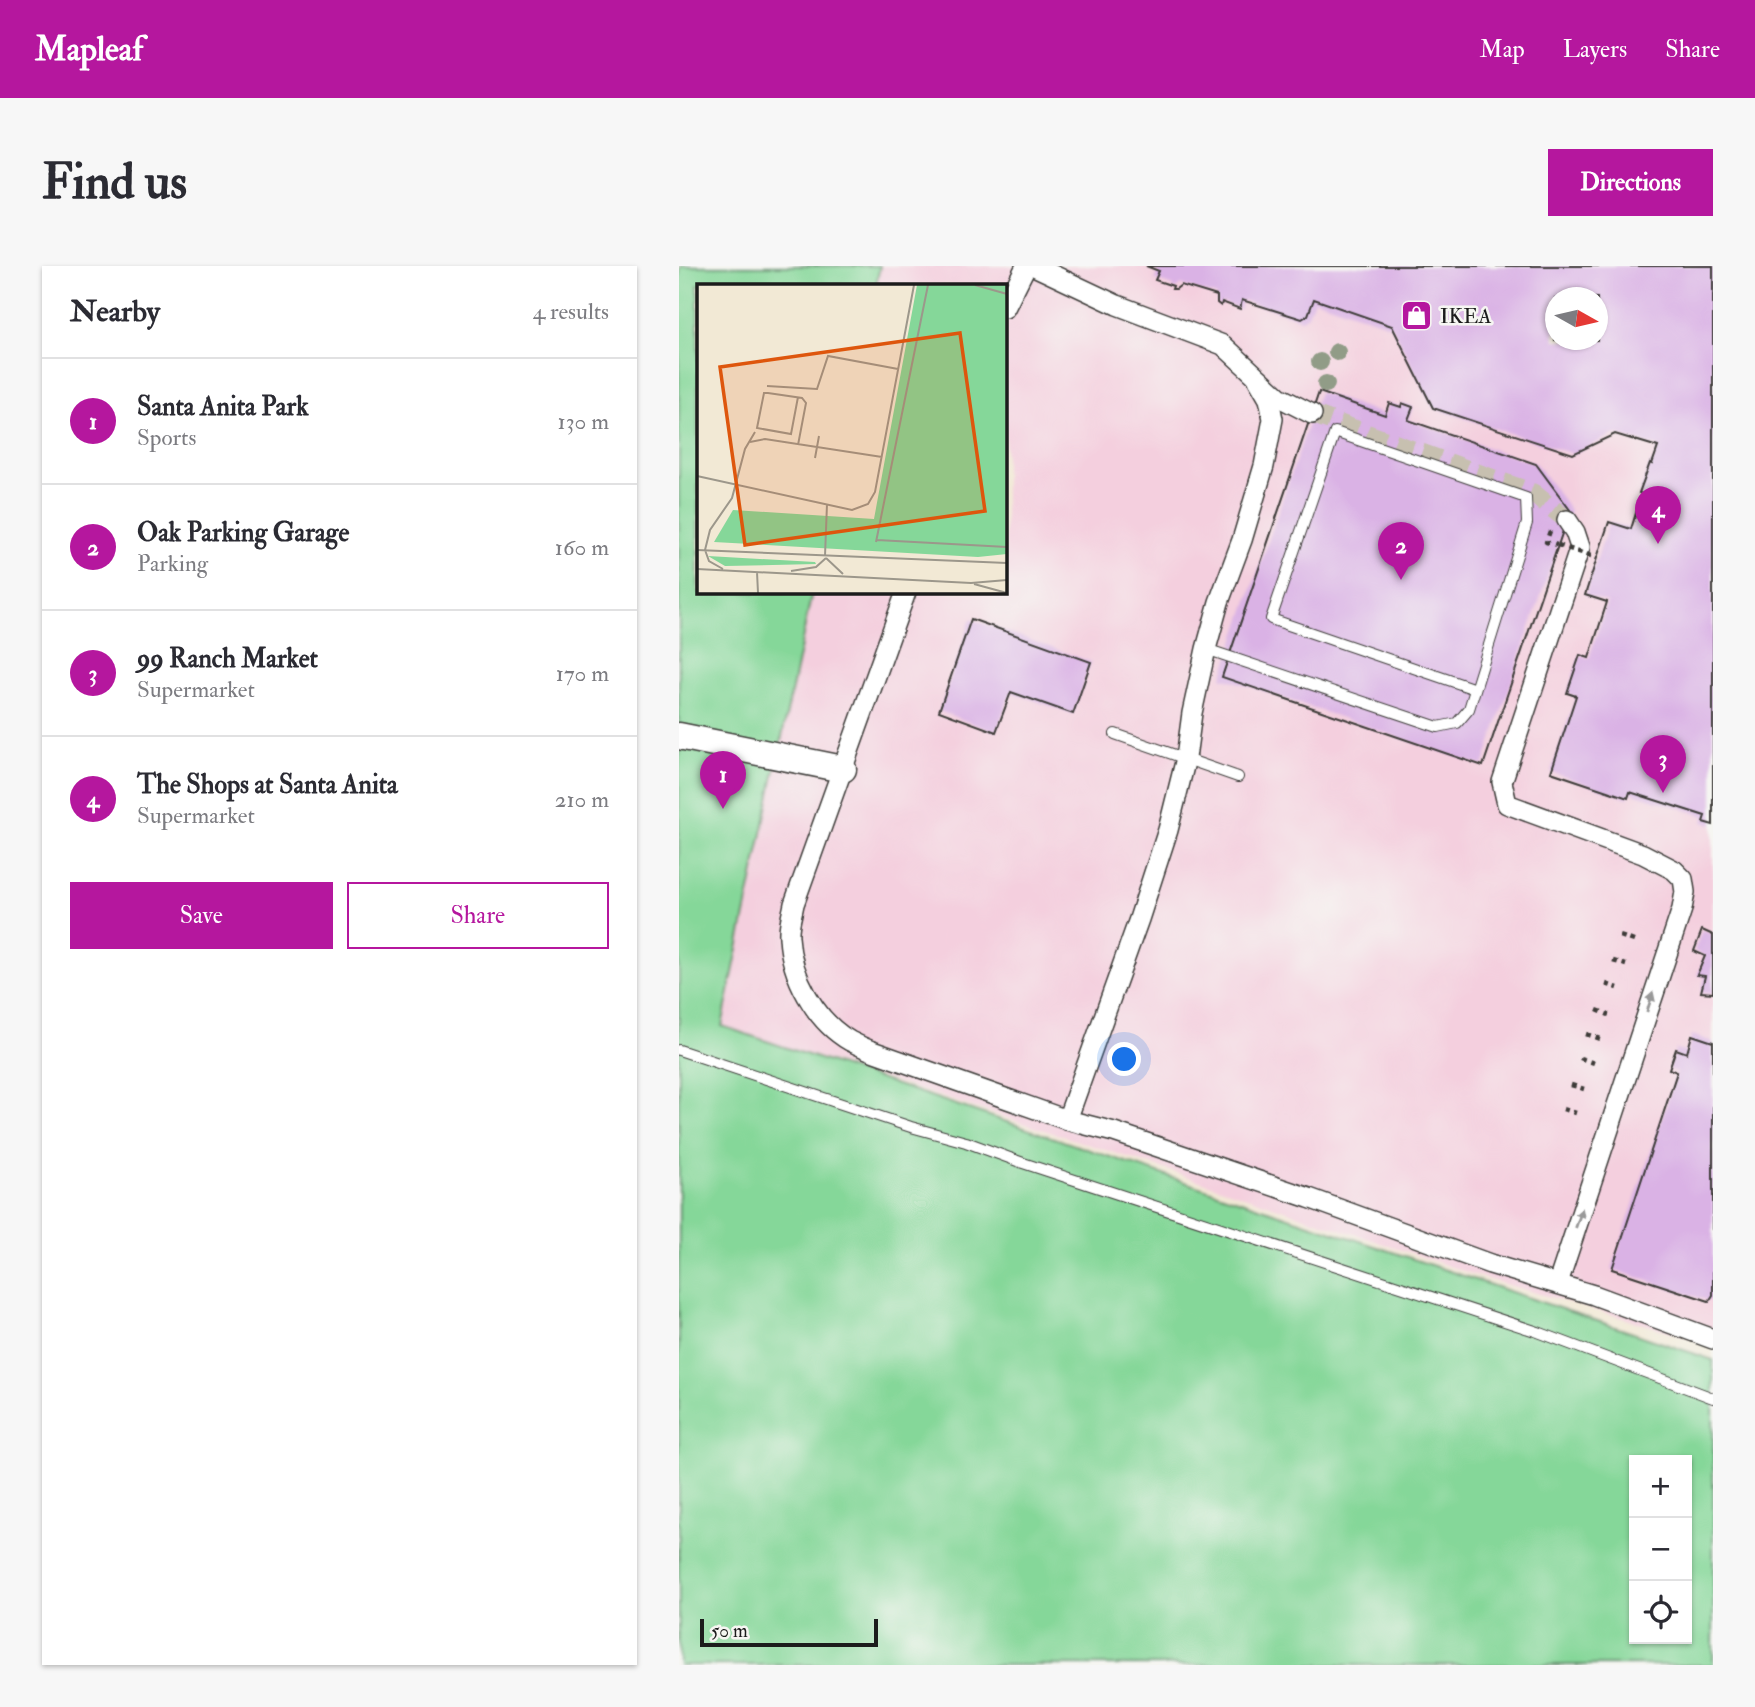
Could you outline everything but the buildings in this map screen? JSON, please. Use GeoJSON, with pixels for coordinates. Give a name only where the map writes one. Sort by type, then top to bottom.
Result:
{"type":"FeatureCollection","features":[{"type":"Feature","properties":{"kind":"street"},"geometry":{"type":"LineString","coordinates":[[1006,306],[1026,266]]}},
{"type":"Feature","properties":{"kind":"street"},"geometry":{"type":"LineString","coordinates":[[1034,266],[1117,305],[1223,345],[1279,397],[1312,414]]}},
{"type":"Feature","properties":{"kind":"street"},"geometry":{"type":"LineString","coordinates":[[1067,1120],[1139,919],[1167,830],[1186,758],[1192,713],[1206,649],[1219,602],[1242,540],[1272,435],[1273,419],[1269,399],[1258,380]]}},
{"type":"Feature","properties":{"kind":"street"},"geometry":{"type":"LineString","coordinates":[[1557,1283],[1682,909],[1685,892],[1683,879],[1674,870],[1629,848],[1507,804],[1502,782],[1580,547],[1567,520]]}},
{"type":"Feature","properties":{"kind":"street"},"geometry":{"type":"LineString","coordinates":[[906,593],[794,905],[789,934],[791,957],[810,1001],[827,1022],[857,1044],[1067,1120],[1114,1132],[1309,1198],[1490,1264],[1557,1283],[1713,1339]]}},
{"type":"Feature","properties":{"kind":"street"},"geometry":{"type":"LineString","coordinates":[[679,736],[843,769]]}},
{"type":"Feature","properties":{"kind":"lane"},"geometry":{"type":"LineString","coordinates":[[1206,649],[1437,727],[1457,723],[1469,709],[1527,523],[1526,498],[1335,432],[1271,619],[1475,689]]}},
{"type":"Feature","properties":{"kind":"lane"},"geometry":{"type":"LineString","coordinates":[[1115,734],[1238,777]]}},
{"type":"Feature","properties":{"kind":"lane"},"geometry":{"type":"LineString","coordinates":[[679,1050],[1538,1332],[1713,1398]]}},
{"type":"Feature","properties":{"kind":"path"},"geometry":{"type":"LineString","coordinates":[[1548,536],[1546,542],[1597,558]]}},
{"type":"Feature","properties":{"kind":"path"},"geometry":{"type":"LineString","coordinates":[[1620,936],[1634,941]]}},
{"type":"Feature","properties":{"kind":"path"},"geometry":{"type":"LineString","coordinates":[[1613,961],[1626,965]]}},
{"type":"Feature","properties":{"kind":"path"},"geometry":{"type":"LineString","coordinates":[[1606,984],[1618,988]]}},
{"type":"Feature","properties":{"kind":"path"},"geometry":{"type":"LineString","coordinates":[[1597,1010],[1609,1015]]}},
{"type":"Feature","properties":{"kind":"path"},"geometry":{"type":"LineString","coordinates":[[1586,1034],[1601,1039]]}},
{"type":"Feature","properties":{"kind":"path"},"geometry":{"type":"LineString","coordinates":[[1580,1058],[1594,1063]]}},
{"type":"Feature","properties":{"kind":"path"},"geometry":{"type":"LineString","coordinates":[[1571,1085],[1584,1089]]}},
{"type":"Feature","properties":{"kind":"path"},"geometry":{"type":"LineString","coordinates":[[1563,1109],[1576,1114]]}},
{"type":"Feature","properties":{"kind":"shaded area"},"geometry":{"type":"Polygon","coordinates":[[[880,266],[1713,266],[1713,1344],[1483,1278],[1176,1173],[722,1026],[812,593],[1006,593],[1006,284],[876,284],[880,266]]]}},
{"type":"Feature","properties":{"kind":"green space"},"geometry":{"type":"Polygon","coordinates":[[[681,266],[880,266],[876,284],[697,284],[697,593],[812,593],[722,1026],[1713,1360],[1713,1665],[679,1665],[681,266]]]}},
{"type":"Feature","properties":{"kind":"tunnel"},"geometry":{"type":"LineString","coordinates":[[1312,414],[1533,493],[1567,520]]}},
{"type":"Feature","properties":{"kind":"place","name":"IKEA"},"geometry":{"type":"Point","coordinates":[1417,316]}},
{"type":"Feature","properties":{"kind":"place","name":"The Shops at Santa Anita"},"geometry":{"type":"Point","coordinates":[1658,544]}},
{"type":"Feature","properties":{"kind":"place","name":"Oak Parking Garage"},"geometry":{"type":"Point","coordinates":[1401,580]}},
{"type":"Feature","properties":{"kind":"place","name":"99 Ranch Market"},"geometry":{"type":"Point","coordinates":[1663,793]}},
{"type":"Feature","properties":{"kind":"place","name":"Santa Anita Park"},"geometry":{"type":"Point","coordinates":[723,809]}}]}
